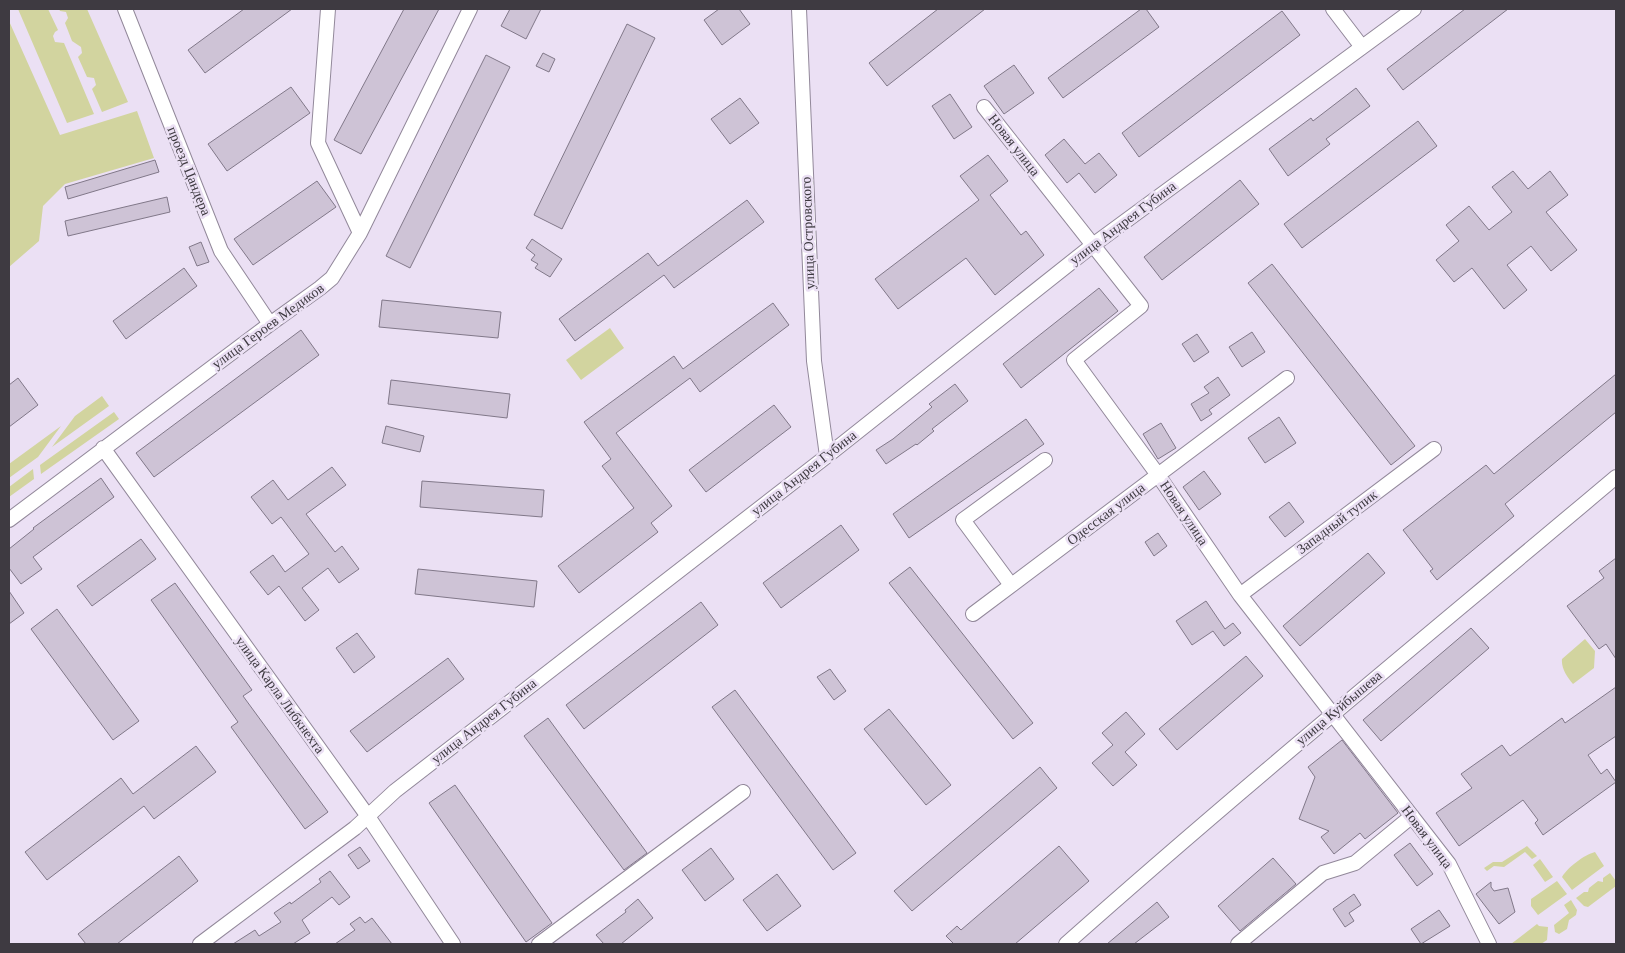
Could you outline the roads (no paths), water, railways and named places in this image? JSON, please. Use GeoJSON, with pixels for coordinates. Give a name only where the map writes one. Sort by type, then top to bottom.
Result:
{"type":"FeatureCollection","features":[{"type":"Feature","properties":{"kind":"street","name":"проезд Цандера"},"geometry":{"type":"LineString","coordinates":[[125,9],[221,251],[270,324]]}},
{"type":"Feature","properties":{"kind":"street"},"geometry":{"type":"LineString","coordinates":[[328,9],[318,143],[360,233]]}},
{"type":"Feature","properties":{"kind":"street","name":"улица Героев Медиков"},"geometry":{"type":"LineString","coordinates":[[9,520],[332,278],[360,233],[470,9]]}},
{"type":"Feature","properties":{"kind":"street","name":"улица Островского"},"geometry":{"type":"LineString","coordinates":[[799,9],[814,361],[827,456]]}},
{"type":"Feature","properties":{"kind":"street"},"geometry":{"type":"LineString","coordinates":[[1334,9],[1362,47]]}},
{"type":"Feature","properties":{"kind":"street","name":"улица Андрея Губина"},"geometry":{"type":"LineString","coordinates":[[200,944],[350,831],[395,791],[827,456],[1094,245],[1414,9]]}},
{"type":"Feature","properties":{"kind":"street","name":"Новая улица"},"geometry":{"type":"LineString","coordinates":[[984,107],[1141,306],[1074,360],[1158,475],[1240,595],[1449,864],[1489,944]]}},
{"type":"Feature","properties":{"kind":"street","name":"Одесская улица"},"geometry":{"type":"LineString","coordinates":[[973,614],[1286,378]]}},
{"type":"Feature","properties":{"kind":"street","name":"улица Карла Либкнехта"},"geometry":{"type":"LineString","coordinates":[[104,448],[367,816],[453,944]]}},
{"type":"Feature","properties":{"kind":"street","name":"Западный тупик"},"geometry":{"type":"LineString","coordinates":[[1240,595],[1434,449]]}},
{"type":"Feature","properties":{"kind":"street"},"geometry":{"type":"LineString","coordinates":[[1012,585],[964,520],[1045,460]]}},
{"type":"Feature","properties":{"kind":"street","name":"улица Куйбышева"},"geometry":{"type":"LineString","coordinates":[[1066,944],[1148,871],[1332,714],[1616,477]]}},
{"type":"Feature","properties":{"kind":"street"},"geometry":{"type":"LineString","coordinates":[[540,944],[743,792]]}},
{"type":"Feature","properties":{"kind":"street"},"geometry":{"type":"LineString","coordinates":[[1238,944],[1323,873],[1355,863],[1412,816]]}}]}
